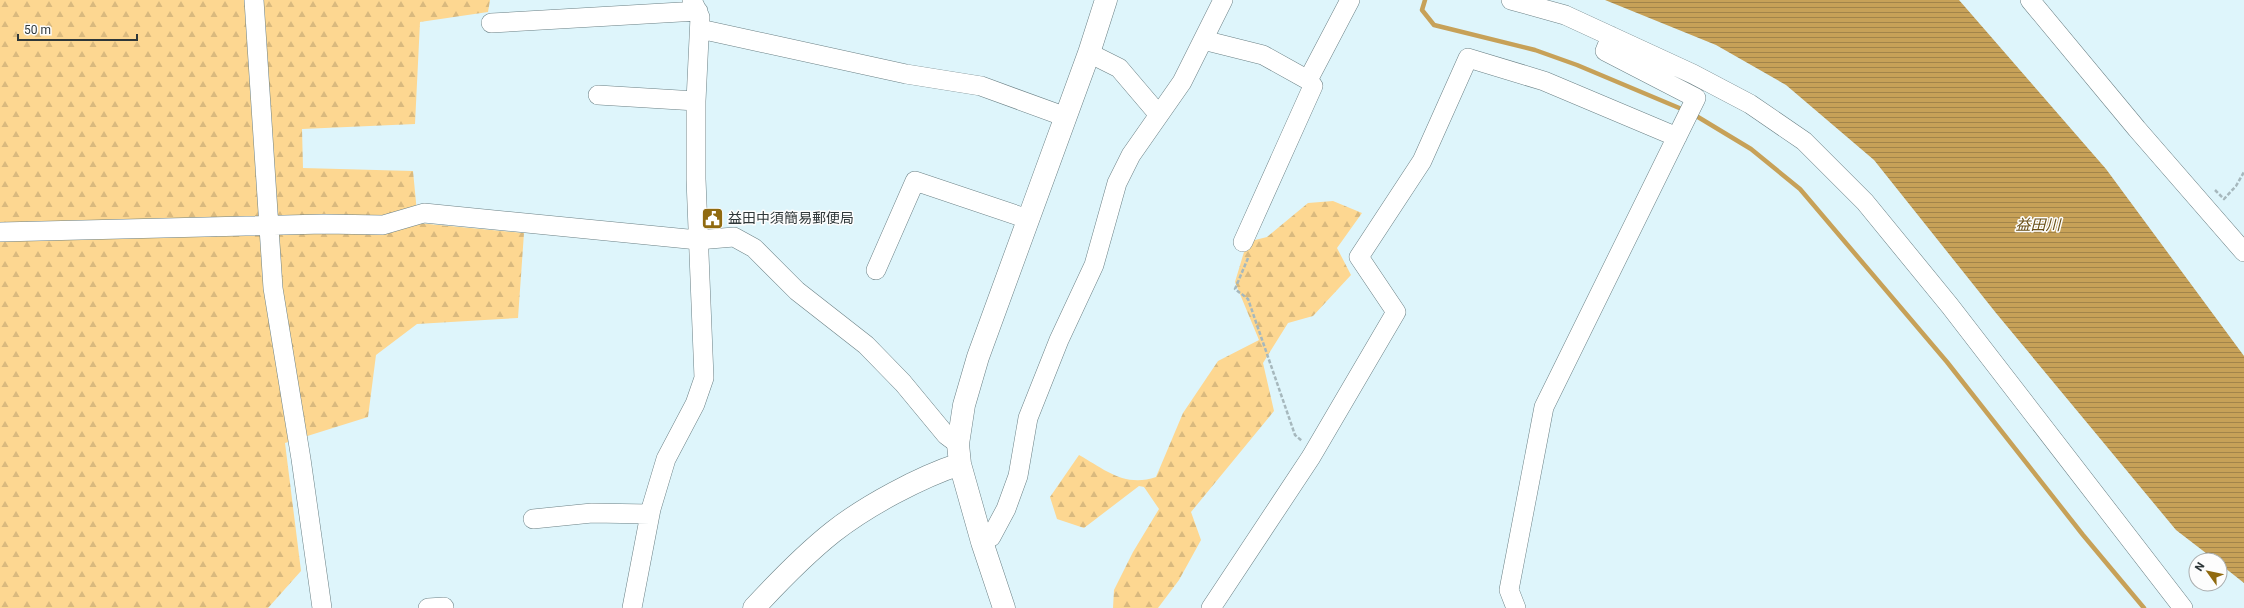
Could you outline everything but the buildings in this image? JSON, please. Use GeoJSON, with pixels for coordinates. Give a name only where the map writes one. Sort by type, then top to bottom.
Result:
{"type":"FeatureCollection","features":[{"type":"Feature","properties":{"kind":"street"},"geometry":{"type":"LineString","coordinates":[[254,0],[273,288],[301,459],[322,608]]}},
{"type":"Feature","properties":{"kind":"street"},"geometry":{"type":"LineString","coordinates":[[754,608],[791,568],[834,531],[882,501],[942,470],[959,454],[964,405],[978,357],[1089,53],[1106,0]]}},
{"type":"Feature","properties":{"kind":"street"},"geometry":{"type":"LineString","coordinates":[[982,542],[991,537],[1006,509],[1018,476],[1028,418],[1059,340],[1094,265],[1117,183],[1131,155],[1182,82],[1223,0]]}},
{"type":"Feature","properties":{"kind":"street"},"geometry":{"type":"LineString","coordinates":[[1308,80],[1350,0]]}},
{"type":"Feature","properties":{"kind":"street"},"geometry":{"type":"LineString","coordinates":[[1511,0],[1565,15],[1693,74],[1750,104],[1804,141],[1860,196],[1950,306],[2183,608]]}},
{"type":"Feature","properties":{"kind":"street"},"geometry":{"type":"LineString","coordinates":[[2030,0],[2137,128],[2244,252]]}},
{"type":"Feature","properties":{"kind":"street"},"geometry":{"type":"LineString","coordinates":[[491,23],[696,13],[898,72],[981,86],[1066,117]]}},
{"type":"Feature","properties":{"kind":"street"},"geometry":{"type":"LineString","coordinates":[[632,608],[650,514],[666,459],[695,404],[704,378],[696,179],[696,13]]}},
{"type":"Feature","properties":{"kind":"street"},"geometry":{"type":"LineString","coordinates":[[1516,608],[1509,590],[1544,407],[1696,98],[1605,51],[1611,36]]}},
{"type":"Feature","properties":{"kind":"street"},"geometry":{"type":"LineString","coordinates":[[1203,40],[1263,55],[1308,80],[1313,86],[1243,242]]}},
{"type":"Feature","properties":{"kind":"street"},"geometry":{"type":"LineString","coordinates":[[1089,53],[1119,68],[1158,115]]}},
{"type":"Feature","properties":{"kind":"street"},"geometry":{"type":"LineString","coordinates":[[1211,608],[1313,453],[1396,312],[1359,257],[1422,161],[1468,58],[1544,81],[1677,137]]}},
{"type":"Feature","properties":{"kind":"street"},"geometry":{"type":"LineString","coordinates":[[598,95],[696,101]]}},
{"type":"Feature","properties":{"kind":"street"},"geometry":{"type":"LineString","coordinates":[[876,270],[915,181],[1028,219]]}},
{"type":"Feature","properties":{"kind":"street"},"geometry":{"type":"LineString","coordinates":[[0,232],[270,225],[383,225],[424,213],[698,240],[734,237],[754,248],[797,291],[866,345],[903,383],[946,435],[959,454],[982,542],[1004,608]]}},
{"type":"Feature","properties":{"kind":"street"},"geometry":{"type":"LineString","coordinates":[[533,519],[592,513],[650,514]]}},
{"type":"Feature","properties":{"kind":"path"},"geometry":{"type":"LineString","coordinates":[[2210,185],[2224,199],[2236,186],[2244,172]]}},
{"type":"Feature","properties":{"kind":"path"},"geometry":{"type":"LineString","coordinates":[[1243,242],[1249,255],[1235,289],[1248,299],[1295,435],[1313,453]]}},
{"type":"Feature","properties":{"kind":"green space"},"geometry":{"type":"Polygon","coordinates":[[[0,0],[490,0],[488,12],[420,22],[415,124],[302,129],[303,168],[413,171],[418,223],[524,233],[518,318],[417,324],[376,355],[368,417],[285,443],[301,571],[268,608],[0,608],[0,0]]]}},
{"type":"Feature","properties":{"kind":"green space"},"geometry":{"type":"Polygon","coordinates":[[[1333,201],[1362,213],[1337,248],[1351,275],[1313,316],[1288,323],[1263,363],[1274,411],[1191,512],[1201,540],[1179,580],[1158,608],[1113,608],[1114,590],[1133,552],[1159,509],[1144,487],[1139,486],[1084,528],[1057,519],[1050,497],[1079,455],[1106,471],[1125,479],[1145,480],[1156,477],[1183,413],[1218,361],[1259,340],[1235,282],[1247,242],[1267,237],[1308,203],[1333,201]]]}},
{"type":"Feature","properties":{"kind":"water","name":"益田川"},"geometry":{"type":"Polygon","coordinates":[[[1605,0],[1959,0],[2106,169],[2244,356],[2244,583],[2228,570],[2228,552],[2205,552],[2176,530],[1996,313],[1874,160],[1786,85],[1716,45],[1605,0]]]}},
{"type":"Feature","properties":{"kind":"waterway"},"geometry":{"type":"LineString","coordinates":[[1425,0],[1422,10],[1434,25],[1535,50],[1577,65],[1684,110]]}},
{"type":"Feature","properties":{"kind":"waterway"},"geometry":{"type":"LineString","coordinates":[[1693,114],[1751,149],[1800,189],[1947,362],[2083,535],[2144,608]]}},
{"type":"Feature","properties":{"kind":"place","name":"益田中須簡易郵便局"},"geometry":{"type":"Point","coordinates":[712,218]}}]}
